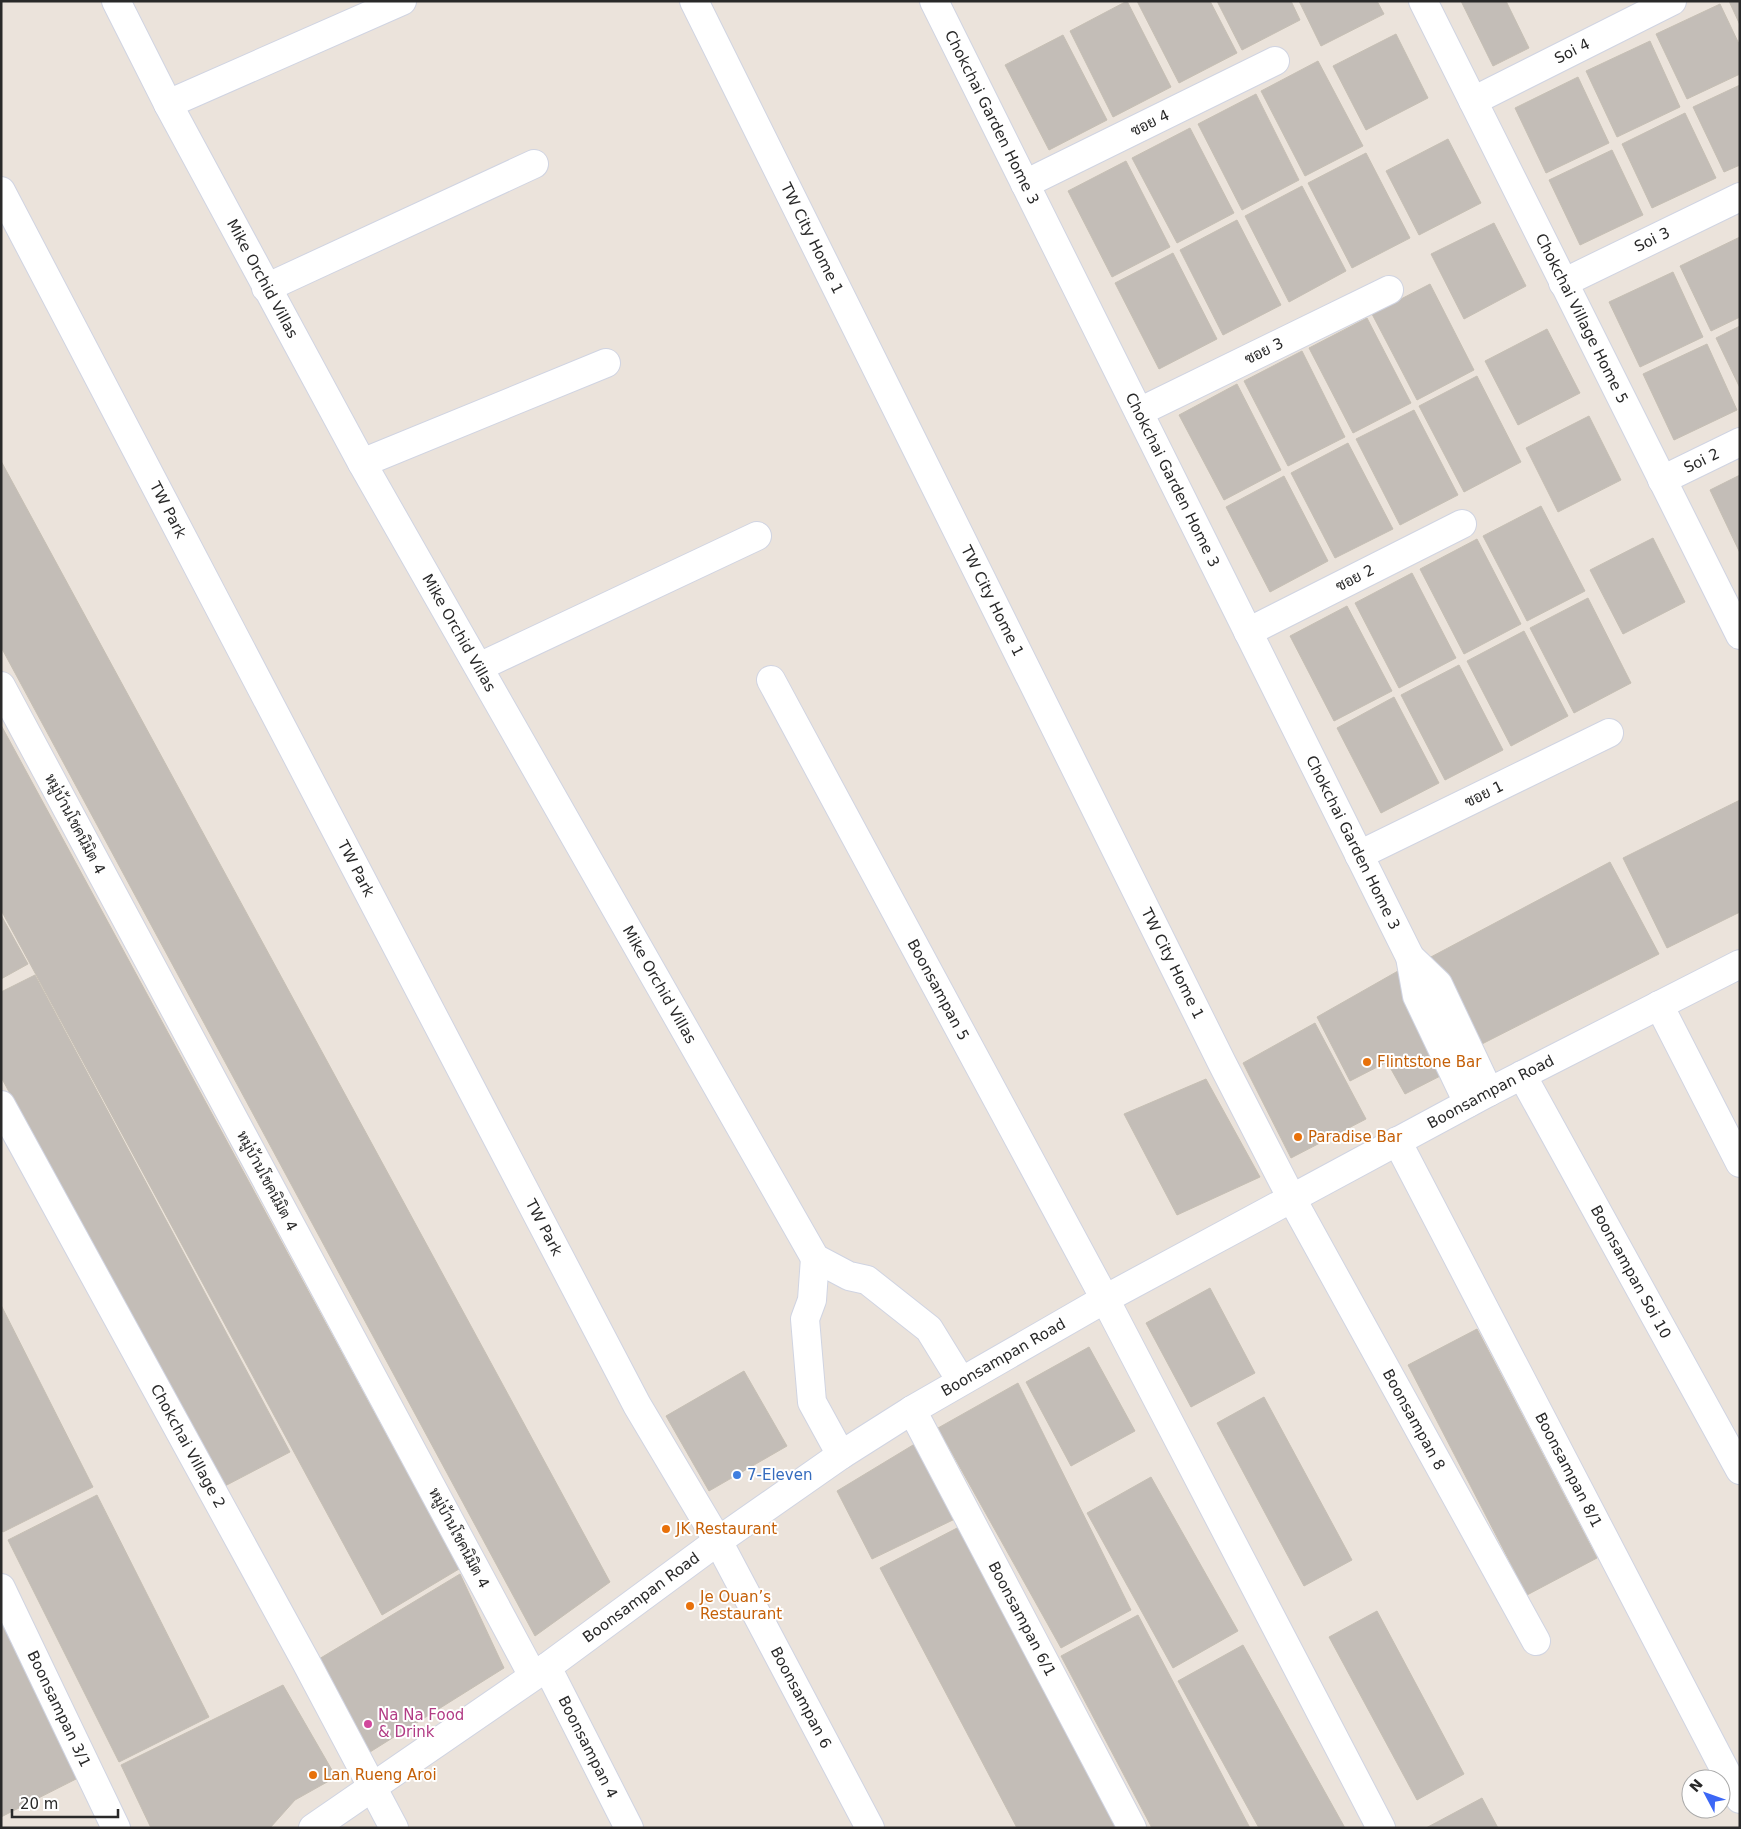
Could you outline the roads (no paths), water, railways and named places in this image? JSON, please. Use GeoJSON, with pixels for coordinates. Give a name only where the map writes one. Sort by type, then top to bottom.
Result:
{"type":"FeatureCollection","features":[{"type":"Feature","properties":{"kind":"street","name":"Mike Orchid Villas"},"geometry":{"type":"LineString","coordinates":[[116,1],[168,104],[362,463],[815,1258]]}},
{"type":"Feature","properties":{"kind":"street"},"geometry":{"type":"LineString","coordinates":[[168,104],[402,1]]}},
{"type":"Feature","properties":{"kind":"street","name":"TW City Home 1"},"geometry":{"type":"LineString","coordinates":[[694,1],[1292,1199]]}},
{"type":"Feature","properties":{"kind":"street","name":"Chokchai Garden Home 3"},"geometry":{"type":"LineString","coordinates":[[934,1],[1410,957],[1438,984],[1479,1097]]}},
{"type":"Feature","properties":{"kind":"street","name":"Chokchai Village Home 5"},"geometry":{"type":"LineString","coordinates":[[1423,1],[1740,635]]}},
{"type":"Feature","properties":{"kind":"street","name":"Soi 4"},"geometry":{"type":"LineString","coordinates":[[1473,101],[1672,1]]}},
{"type":"Feature","properties":{"kind":"street","name":"ซอย 4"},"geometry":{"type":"LineString","coordinates":[[1026,184],[1275,61]]}},
{"type":"Feature","properties":{"kind":"street"},"geometry":{"type":"LineString","coordinates":[[266,288],[534,164]]}},
{"type":"Feature","properties":{"kind":"street","name":"TW Park"},"geometry":{"type":"LineString","coordinates":[[1,191],[637,1405],[718,1541]]}},
{"type":"Feature","properties":{"kind":"street","name":"Soi 3"},"geometry":{"type":"LineString","coordinates":[[1564,283],[1740,197]]}},
{"type":"Feature","properties":{"kind":"street","name":"ซอย 3"},"geometry":{"type":"LineString","coordinates":[[1139,412],[1388,290]]}},
{"type":"Feature","properties":{"kind":"street"},"geometry":{"type":"LineString","coordinates":[[362,463],[606,363]]}},
{"type":"Feature","properties":{"kind":"street","name":"Soi 2"},"geometry":{"type":"LineString","coordinates":[[1662,480],[1740,442]]}},
{"type":"Feature","properties":{"kind":"street","name":"ซอย 2"},"geometry":{"type":"LineString","coordinates":[[1248,632],[1462,524]]}},
{"type":"Feature","properties":{"kind":"street"},"geometry":{"type":"LineString","coordinates":[[479,667],[757,536]]}},
{"type":"Feature","properties":{"kind":"street","name":"Boonsampan 5"},"geometry":{"type":"LineString","coordinates":[[771,680],[1105,1299],[1381,1828]]}},
{"type":"Feature","properties":{"kind":"street","name":"หมู่บ้านโชคนิมิต 4"},"geometry":{"type":"LineString","coordinates":[[1,686],[540,1671]]}},
{"type":"Feature","properties":{"kind":"street","name":"ซอย 1"},"geometry":{"type":"LineString","coordinates":[[1359,855],[1609,733]]}},
{"type":"Feature","properties":{"kind":"street","name":"Boonsampan Road"},"geometry":{"type":"LineString","coordinates":[[313,1828],[540,1671],[718,1541],[841,1455],[912,1410],[1105,1299],[1397,1141],[1740,964]]}},
{"type":"Feature","properties":{"kind":"street"},"geometry":{"type":"LineString","coordinates":[[1659,1005],[1740,1163]]}},
{"type":"Feature","properties":{"kind":"street","name":"Boonsampan Soi 10"},"geometry":{"type":"LineString","coordinates":[[1522,1075],[1740,1470]]}},
{"type":"Feature","properties":{"kind":"street","name":"Chokchai Village 2"},"geometry":{"type":"LineString","coordinates":[[1,1105],[394,1828]]}},
{"type":"Feature","properties":{"kind":"street","name":"Boonsampan 8/1"},"geometry":{"type":"LineString","coordinates":[[1397,1141],[1740,1799]]}},
{"type":"Feature","properties":{"kind":"street","name":"Boonsampan 8"},"geometry":{"type":"LineString","coordinates":[[1292,1199],[1536,1641]]}},
{"type":"Feature","properties":{"kind":"street"},"geometry":{"type":"LineString","coordinates":[[841,1455],[812,1402],[805,1320],[812,1300],[815,1258],[849,1276],[867,1280],[929,1329],[962,1381]]}},
{"type":"Feature","properties":{"kind":"street","name":"Boonsampan 6/1"},"geometry":{"type":"LineString","coordinates":[[912,1410],[1132,1828]]}},
{"type":"Feature","properties":{"kind":"street","name":"Boonsampan 6"},"geometry":{"type":"LineString","coordinates":[[718,1541],[870,1828]]}},
{"type":"Feature","properties":{"kind":"street","name":"Boonsampan 3/1"},"geometry":{"type":"LineString","coordinates":[[1,1588],[116,1828]]}},
{"type":"Feature","properties":{"kind":"street","name":"Boonsampan 4"},"geometry":{"type":"LineString","coordinates":[[540,1671],[629,1828]]}},
{"type":"Feature","properties":{"kind":"place","name":"Flintstone Bar"},"geometry":{"type":"Point","coordinates":[1367,1062]}},
{"type":"Feature","properties":{"kind":"place","name":"Paradise Bar"},"geometry":{"type":"Point","coordinates":[1298,1137]}},
{"type":"Feature","properties":{"kind":"place","name":"7-Eleven"},"geometry":{"type":"Point","coordinates":[737,1475]}},
{"type":"Feature","properties":{"kind":"place","name":"JK Restaurant"},"geometry":{"type":"Point","coordinates":[666,1529]}},
{"type":"Feature","properties":{"kind":"place","name":"Je Ouan’s Restaurant"},"geometry":{"type":"Point","coordinates":[690,1606]}},
{"type":"Feature","properties":{"kind":"place","name":"Na Na Food & Drink"},"geometry":{"type":"Point","coordinates":[368,1724]}},
{"type":"Feature","properties":{"kind":"place","name":"Lan Rueng Aroi"},"geometry":{"type":"Point","coordinates":[313,1775]}}]}
